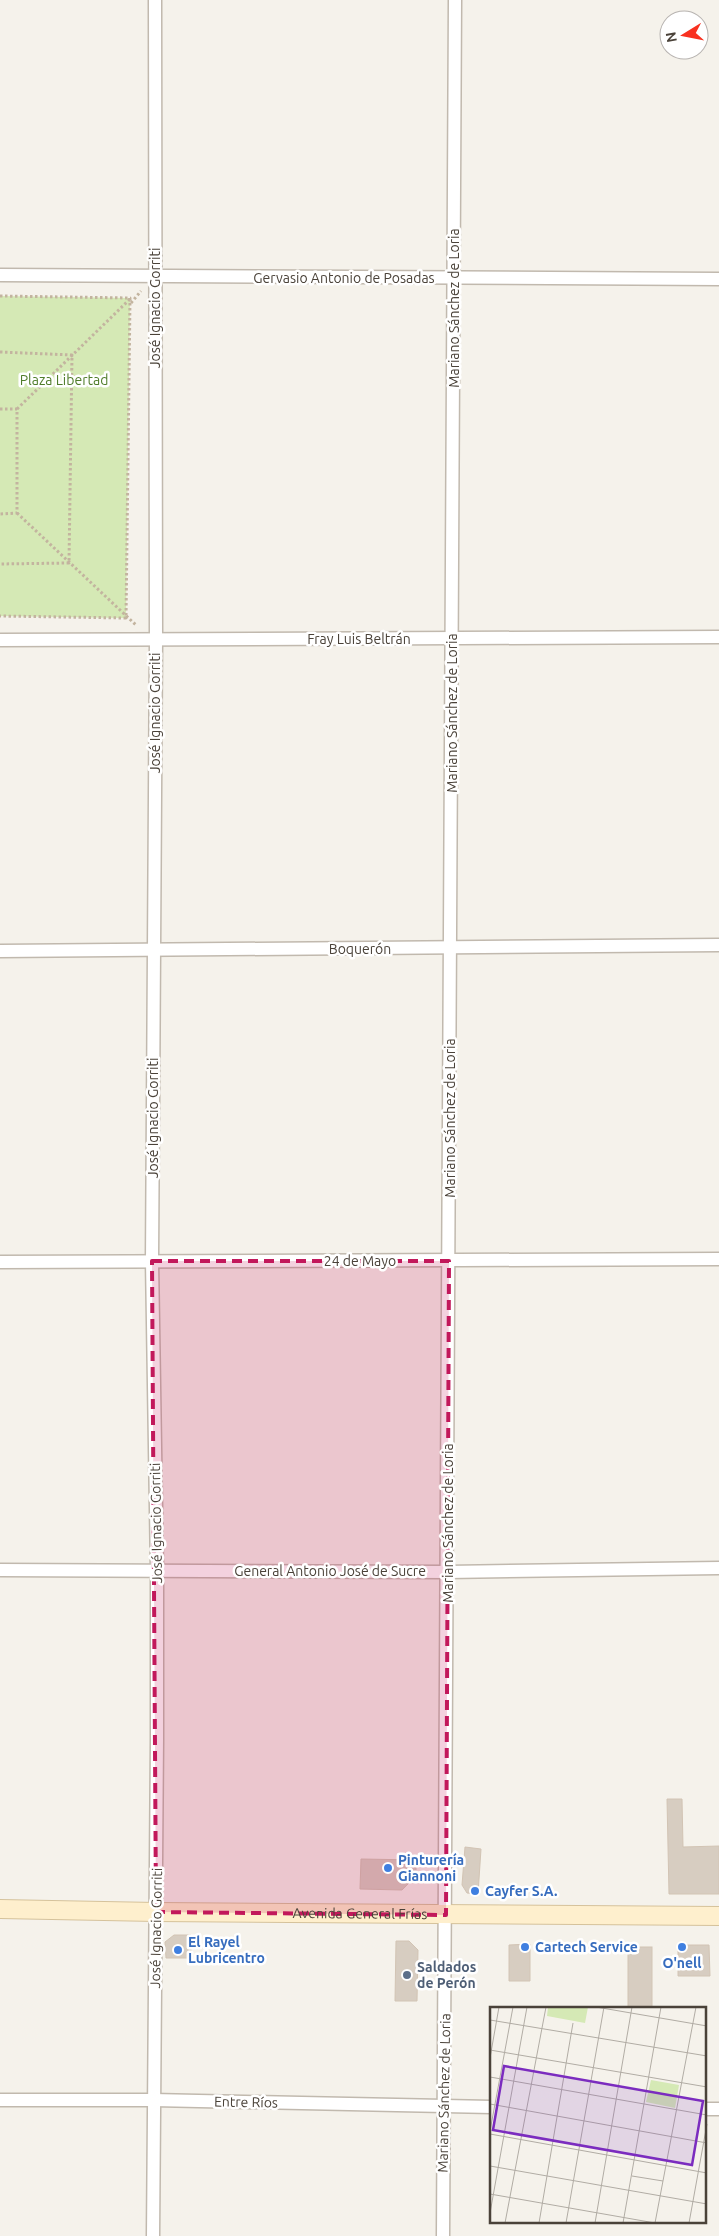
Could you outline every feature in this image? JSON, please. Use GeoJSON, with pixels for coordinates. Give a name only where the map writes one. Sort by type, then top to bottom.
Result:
{"type":"FeatureCollection","features":[{"type":"Feature","properties":{"kind":"main road","name":"Avenida General Frías"},"geometry":{"type":"LineString","coordinates":[[0,1909],[719,1916]]}},
{"type":"Feature","properties":{"kind":"street","name":"José Ignacio Gorriti"},"geometry":{"type":"LineString","coordinates":[[153,2236],[157,1571],[152,1261],[156,640],[155,0]]}},
{"type":"Feature","properties":{"kind":"street","name":"Mariano Sánchez de Loria"},"geometry":{"type":"LineString","coordinates":[[443,2236],[455,0]]}},
{"type":"Feature","properties":{"kind":"street","name":"Gervasio Antonio de Posadas"},"geometry":{"type":"LineString","coordinates":[[0,275],[719,279]]}},
{"type":"Feature","properties":{"kind":"street","name":"Fray Luis Beltrán"},"geometry":{"type":"LineString","coordinates":[[0,640],[719,637]]}},
{"type":"Feature","properties":{"kind":"street","name":"Boquerón"},"geometry":{"type":"LineString","coordinates":[[0,951],[719,945]]}},
{"type":"Feature","properties":{"kind":"street","name":"24 de Mayo"},"geometry":{"type":"LineString","coordinates":[[0,1262],[719,1259]]}},
{"type":"Feature","properties":{"kind":"street","name":"General Antonio José de Sucre"},"geometry":{"type":"LineString","coordinates":[[0,1570],[448,1572],[719,1568]]}},
{"type":"Feature","properties":{"kind":"street","name":"Entre Ríos"},"geometry":{"type":"LineString","coordinates":[[0,2100],[153,2100],[490,2108]]}},
{"type":"Feature","properties":{"kind":"street"},"geometry":{"type":"LineString","coordinates":[[706,2109],[719,2109]]}},
{"type":"Feature","properties":{"kind":"path"},"geometry":{"type":"LineString","coordinates":[[0,296],[130,298]]}},
{"type":"Feature","properties":{"kind":"path"},"geometry":{"type":"LineString","coordinates":[[0,409],[17,409],[130,298]]}},
{"type":"Feature","properties":{"kind":"path"},"geometry":{"type":"LineString","coordinates":[[126,618],[130,298]]}},
{"type":"Feature","properties":{"kind":"path"},"geometry":{"type":"LineString","coordinates":[[0,352],[72,355]]}},
{"type":"Feature","properties":{"kind":"path"},"geometry":{"type":"LineString","coordinates":[[69,563],[72,355]]}},
{"type":"Feature","properties":{"kind":"path"},"geometry":{"type":"LineString","coordinates":[[17,409],[17,513],[126,618]]}},
{"type":"Feature","properties":{"kind":"path"},"geometry":{"type":"LineString","coordinates":[[0,514],[17,513]]}},
{"type":"Feature","properties":{"kind":"path"},"geometry":{"type":"LineString","coordinates":[[0,564],[69,563]]}},
{"type":"Feature","properties":{"kind":"path"},"geometry":{"type":"LineString","coordinates":[[0,616],[126,618]]}},
{"type":"Feature","properties":{"kind":"highlighted area"},"geometry":{"type":"Polygon","coordinates":[[[152,1261],[449,1261],[446,1915],[156,1912],[152,1261]]]}},
{"type":"Feature","properties":{"kind":"green space","name":"Plaza Libertad"},"geometry":{"type":"Polygon","coordinates":[[[0,296],[130,298],[126,618],[0,616],[0,296]]]}},
{"type":"Feature","properties":{"kind":"building"},"geometry":{"type":"Polygon","coordinates":[[[667,1799],[682,1799],[683,1847],[719,1846],[719,1894],[669,1894],[667,1799]]]}},
{"type":"Feature","properties":{"kind":"building"},"geometry":{"type":"Polygon","coordinates":[[[465,1847],[481,1849],[478,1894],[467,1893],[462,1885],[465,1847]]]}},
{"type":"Feature","properties":{"kind":"building","name":"Pinturería Giannoni"},"geometry":{"type":"Polygon","coordinates":[[[361,1859],[416,1860],[416,1876],[402,1890],[360,1889],[361,1859]]]}},
{"type":"Feature","properties":{"kind":"building","name":"El Rayel Lubricentro"},"geometry":{"type":"Polygon","coordinates":[[[174,1935],[191,1935],[191,1958],[166,1958],[165,1942],[174,1935]]]}},
{"type":"Feature","properties":{"kind":"building","name":"Saldados de Perón"},"geometry":{"type":"Polygon","coordinates":[[[396,1941],[409,1941],[418,1950],[417,2001],[395,2001],[396,1941]]]}},
{"type":"Feature","properties":{"kind":"building"},"geometry":{"type":"Polygon","coordinates":[[[530,1944],[530,1981],[509,1981],[509,1945],[530,1944]]]}},
{"type":"Feature","properties":{"kind":"building"},"geometry":{"type":"Polygon","coordinates":[[[678,1945],[709,1945],[710,1976],[678,1976],[678,1945]]]}},
{"type":"Feature","properties":{"kind":"building"},"geometry":{"type":"Polygon","coordinates":[[[628,1947],[652,1947],[652,2007],[628,2007],[628,1947]]]}},
{"type":"Feature","properties":{"kind":"place","name":"Pinturería Giannoni"},"geometry":{"type":"Point","coordinates":[388,1868]}},
{"type":"Feature","properties":{"kind":"place","name":"Cayfer S.A."},"geometry":{"type":"Point","coordinates":[475,1891]}},
{"type":"Feature","properties":{"kind":"place","name":"Cartech Service"},"geometry":{"type":"Point","coordinates":[525,1947]}},
{"type":"Feature","properties":{"kind":"place","name":"O'nell"},"geometry":{"type":"Point","coordinates":[682,1947]}},
{"type":"Feature","properties":{"kind":"place","name":"El Rayel Lubricentro"},"geometry":{"type":"Point","coordinates":[178,1950]}},
{"type":"Feature","properties":{"kind":"place","name":"Saldados de Perón"},"geometry":{"type":"Point","coordinates":[407,1975]}}]}
